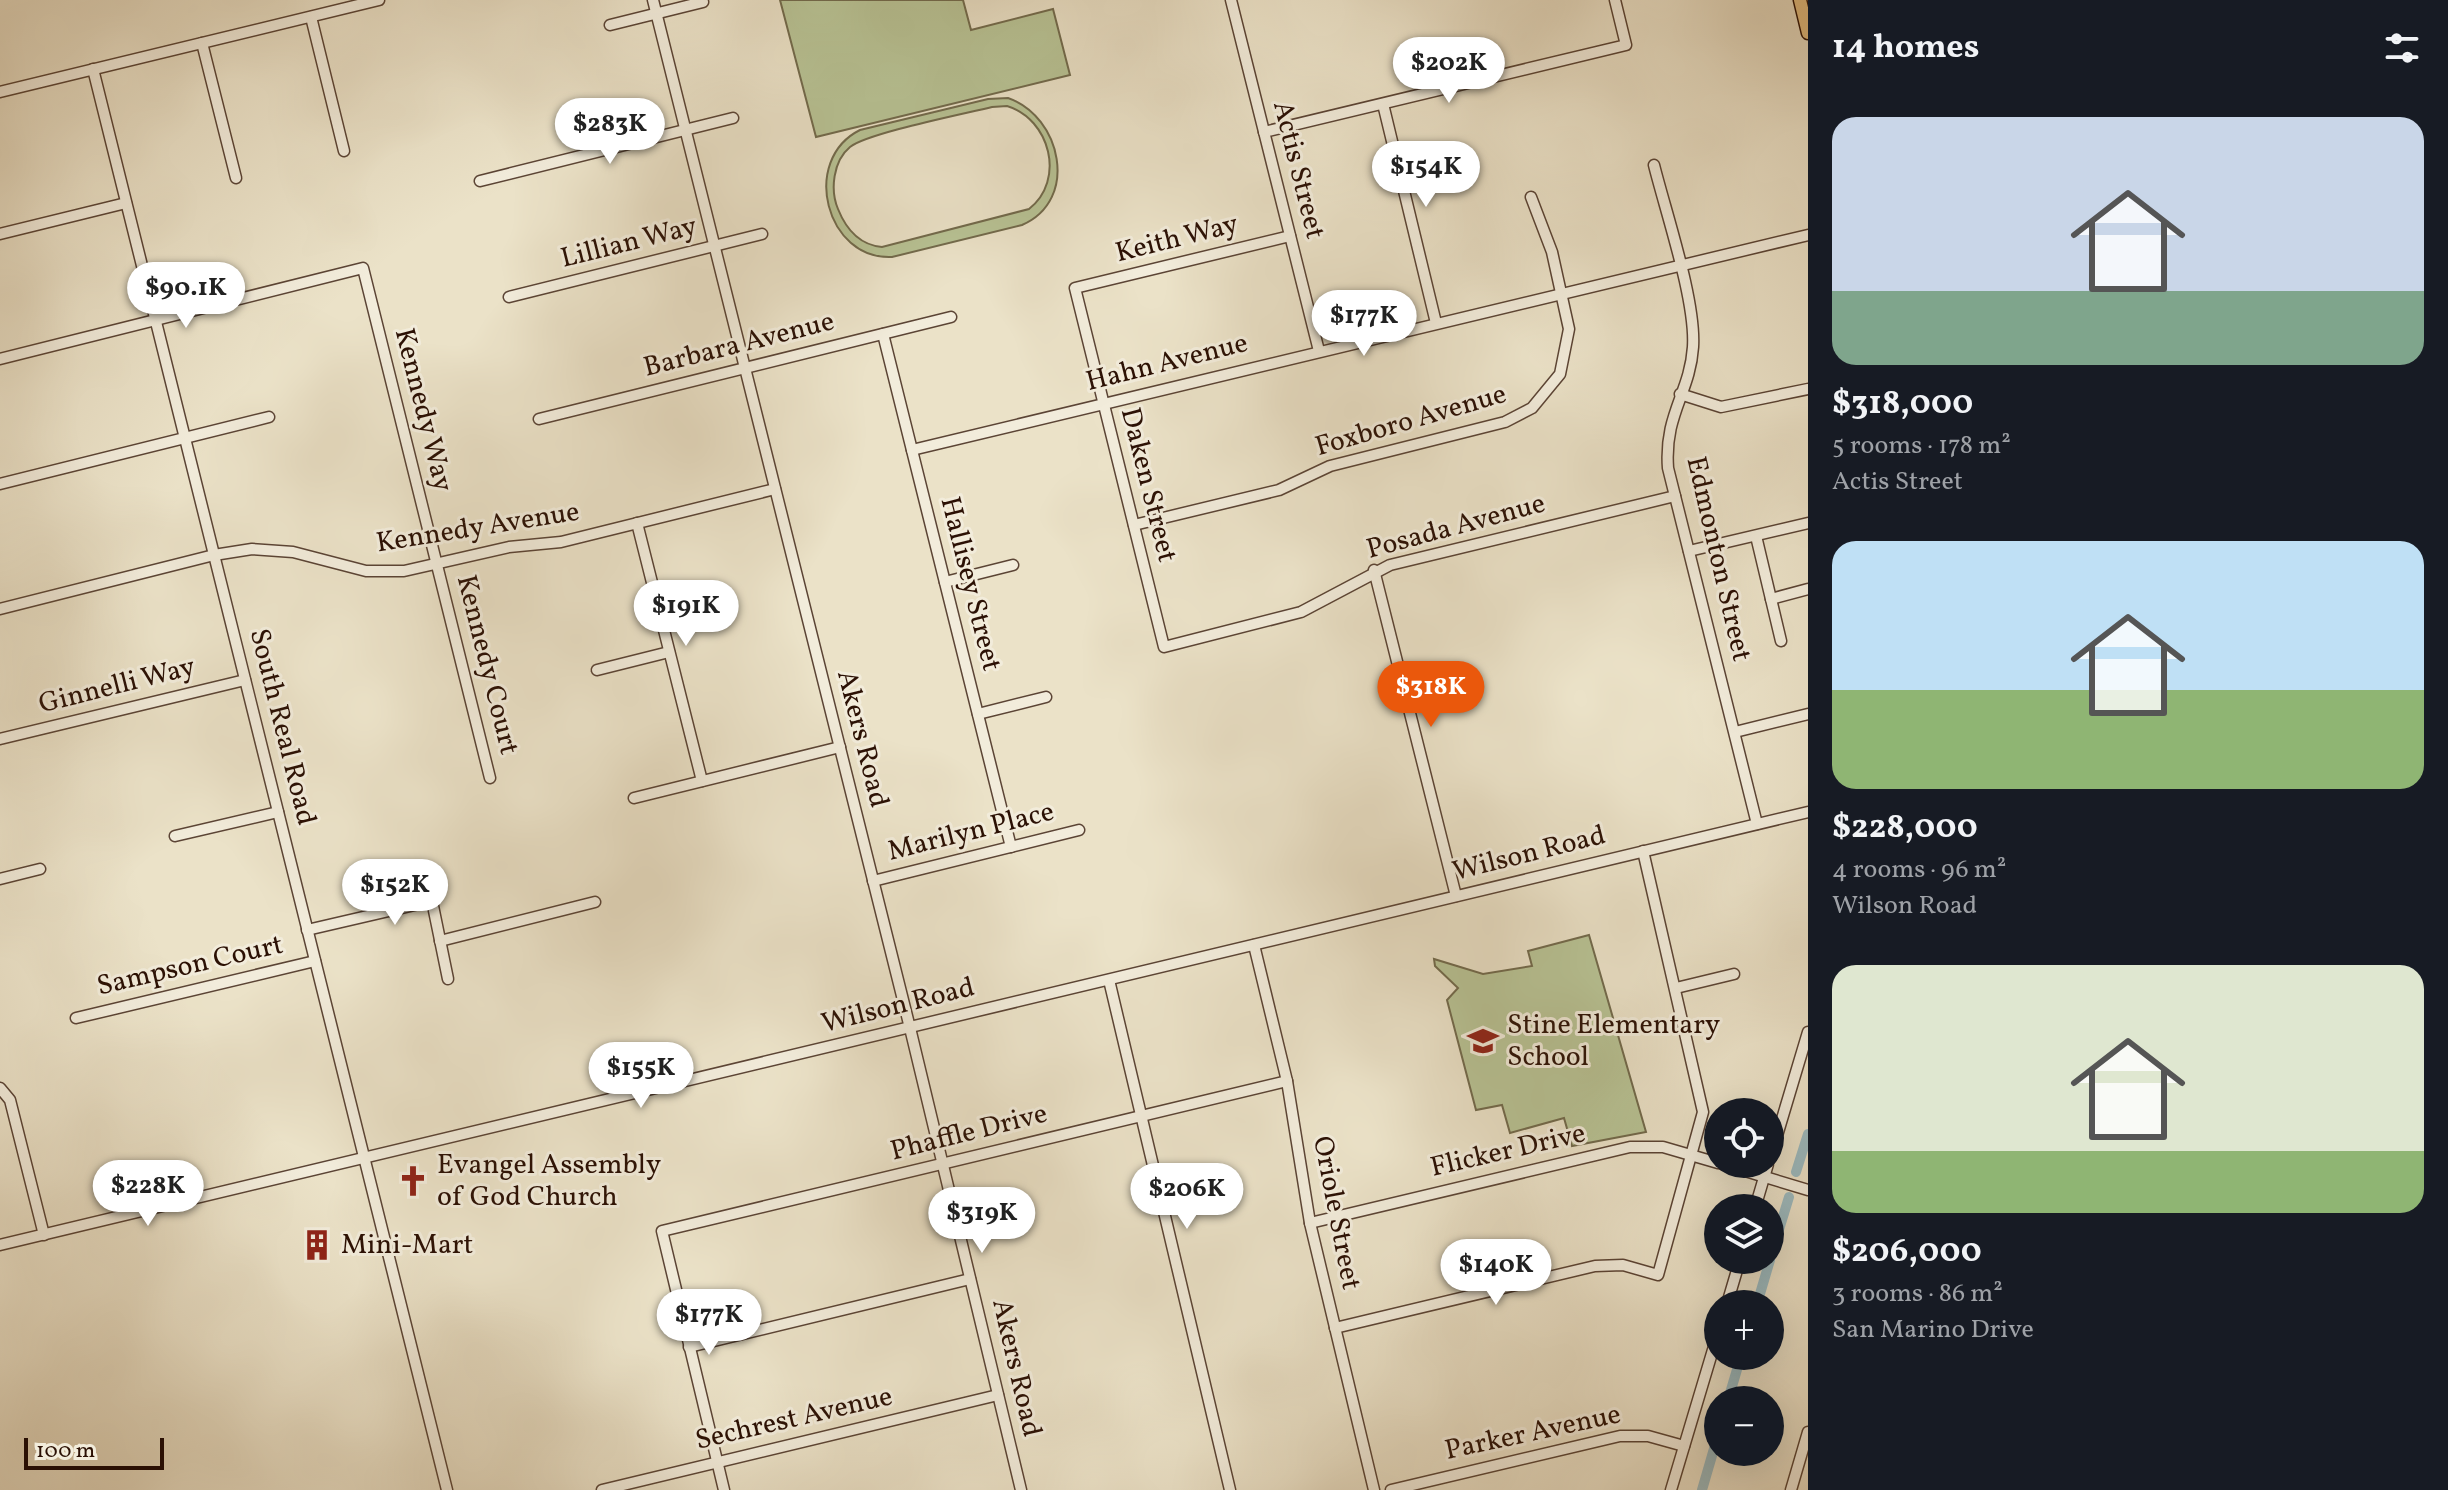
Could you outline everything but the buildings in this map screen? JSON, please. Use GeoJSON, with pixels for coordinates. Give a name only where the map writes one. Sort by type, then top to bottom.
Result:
{"type":"FeatureCollection","features":[{"type":"Feature","properties":{"kind":"main road"},"geometry":{"type":"LineString","coordinates":[[1800,0],[1808,33]]}},
{"type":"Feature","properties":{"kind":"street"},"geometry":{"type":"LineString","coordinates":[[0,92],[379,0]]}},
{"type":"Feature","properties":{"kind":"street","name":"Akers Road"},"geometry":{"type":"LineString","coordinates":[[653,0],[910,1028],[1021,1490]]}},
{"type":"Feature","properties":{"kind":"street","name":"Actis Street"},"geometry":{"type":"LineString","coordinates":[[1231,0],[1319,351]]}},
{"type":"Feature","properties":{"kind":"street"},"geometry":{"type":"LineString","coordinates":[[1264,132],[1626,45],[1615,0]]}},
{"type":"Feature","properties":{"kind":"street"},"geometry":{"type":"LineString","coordinates":[[610,25],[703,2]]}},
{"type":"Feature","properties":{"kind":"street"},"geometry":{"type":"LineString","coordinates":[[311,17],[344,151]]}},
{"type":"Feature","properties":{"kind":"street"},"geometry":{"type":"LineString","coordinates":[[202,43],[236,178]]}},
{"type":"Feature","properties":{"kind":"street","name":"South Real Road"},"geometry":{"type":"LineString","coordinates":[[93,69],[447,1490]]}},
{"type":"Feature","properties":{"kind":"street"},"geometry":{"type":"LineString","coordinates":[[1383,104],[1436,323]]}},
{"type":"Feature","properties":{"kind":"street"},"geometry":{"type":"LineString","coordinates":[[480,181],[733,118]]}},
{"type":"Feature","properties":{"kind":"street","name":"Edmonton Street"},"geometry":{"type":"LineString","coordinates":[[1654,165],[1693,339],[1691,363],[1667,437],[1668,468],[1757,824]]}},
{"type":"Feature","properties":{"kind":"street","name":"Foxboro Avenue"},"geometry":{"type":"LineString","coordinates":[[1134,525],[1279,490],[1347,461],[1520,416],[1553,387],[1566,359],[1569,329],[1562,293],[1531,197]]}},
{"type":"Feature","properties":{"kind":"street"},"geometry":{"type":"LineString","coordinates":[[0,234],[126,203]]}},
{"type":"Feature","properties":{"kind":"street","name":"Lillian Way"},"geometry":{"type":"LineString","coordinates":[[509,297],[762,234]]}},
{"type":"Feature","properties":{"kind":"street","name":"Hahn Avenue"},"geometry":{"type":"LineString","coordinates":[[912,450],[1808,235]]}},
{"type":"Feature","properties":{"kind":"street","name":"Keith Way"},"geometry":{"type":"LineString","coordinates":[[1075,288],[1290,236]]}},
{"type":"Feature","properties":{"kind":"street","name":"Kennedy Way"},"geometry":{"type":"LineString","coordinates":[[155,320],[363,268],[437,564]]}},
{"type":"Feature","properties":{"kind":"street","name":"Daken Street"},"geometry":{"type":"LineString","coordinates":[[1075,288],[1164,647]]}},
{"type":"Feature","properties":{"kind":"street","name":"Barbara Avenue"},"geometry":{"type":"LineString","coordinates":[[539,419],[951,317]]}},
{"type":"Feature","properties":{"kind":"street"},"geometry":{"type":"LineString","coordinates":[[0,359],[155,320]]}},
{"type":"Feature","properties":{"kind":"street","name":"Hallisey Street"},"geometry":{"type":"LineString","coordinates":[[883,334],[1011,847]]}},
{"type":"Feature","properties":{"kind":"street"},"geometry":{"type":"LineString","coordinates":[[1680,394],[1709,405],[1736,406],[1808,389]]}},
{"type":"Feature","properties":{"kind":"street"},"geometry":{"type":"LineString","coordinates":[[0,484],[269,417]]}},
{"type":"Feature","properties":{"kind":"street","name":"Kennedy Avenue"},"geometry":{"type":"LineString","coordinates":[[0,609],[214,555],[252,549],[293,552],[349,567],[387,572],[509,547],[561,542],[775,489]]}},
{"type":"Feature","properties":{"kind":"street","name":"Posada Avenue"},"geometry":{"type":"LineString","coordinates":[[1164,647],[1301,612],[1329,599],[1374,570],[1675,496]]}},
{"type":"Feature","properties":{"kind":"street"},"geometry":{"type":"LineString","coordinates":[[637,523],[702,781]]}},
{"type":"Feature","properties":{"kind":"street"},"geometry":{"type":"LineString","coordinates":[[1689,551],[1808,523]]}},
{"type":"Feature","properties":{"kind":"street"},"geometry":{"type":"LineString","coordinates":[[1756,536],[1781,641]]}},
{"type":"Feature","properties":{"kind":"street","name":"Kennedy Court"},"geometry":{"type":"LineString","coordinates":[[437,564],[490,778]]}},
{"type":"Feature","properties":{"kind":"street"},"geometry":{"type":"LineString","coordinates":[[945,582],[1013,565]]}},
{"type":"Feature","properties":{"kind":"street"},"geometry":{"type":"LineString","coordinates":[[1374,570],[1456,896]]}},
{"type":"Feature","properties":{"kind":"street"},"geometry":{"type":"LineString","coordinates":[[1771,599],[1808,589]]}},
{"type":"Feature","properties":{"kind":"street"},"geometry":{"type":"LineString","coordinates":[[597,670],[669,652]]}},
{"type":"Feature","properties":{"kind":"street","name":"Ginnelli Way"},"geometry":{"type":"LineString","coordinates":[[0,739],[245,680]]}},
{"type":"Feature","properties":{"kind":"street"},"geometry":{"type":"LineString","coordinates":[[978,714],[1046,697]]}},
{"type":"Feature","properties":{"kind":"street"},"geometry":{"type":"LineString","coordinates":[[1735,732],[1808,714]]}},
{"type":"Feature","properties":{"kind":"street"},"geometry":{"type":"LineString","coordinates":[[634,798],[840,747]]}},
{"type":"Feature","properties":{"kind":"street"},"geometry":{"type":"LineString","coordinates":[[175,836],[278,812]]}},
{"type":"Feature","properties":{"kind":"street","name":"Wilson Road"},"geometry":{"type":"LineString","coordinates":[[0,1245],[1808,812]]}},
{"type":"Feature","properties":{"kind":"street","name":"Marilyn Place"},"geometry":{"type":"LineString","coordinates":[[873,881],[1079,830]]}},
{"type":"Feature","properties":{"kind":"street"},"geometry":{"type":"LineString","coordinates":[[1335,1328],[1595,1266],[1623,1265],[1658,1275],[1702,1126],[1702,1097],[1643,851]]}},
{"type":"Feature","properties":{"kind":"street"},"geometry":{"type":"LineString","coordinates":[[0,879],[40,869]]}},
{"type":"Feature","properties":{"kind":"street"},"geometry":{"type":"LineString","coordinates":[[307,930],[432,901],[448,979]]}},
{"type":"Feature","properties":{"kind":"street"},"geometry":{"type":"LineString","coordinates":[[440,941],[595,902]]}},
{"type":"Feature","properties":{"kind":"street","name":"Oriole Street"},"geometry":{"type":"LineString","coordinates":[[1254,945],[1287,1081],[1310,1223],[1374,1490]]}},
{"type":"Feature","properties":{"kind":"street","name":"Sampson Court"},"geometry":{"type":"LineString","coordinates":[[76,1018],[315,961]]}},
{"type":"Feature","properties":{"kind":"street"},"geometry":{"type":"LineString","coordinates":[[1676,988],[1734,974]]}},
{"type":"Feature","properties":{"kind":"street"},"geometry":{"type":"LineString","coordinates":[[1109,980],[1230,1490]]}},
{"type":"Feature","properties":{"kind":"street"},"geometry":{"type":"LineString","coordinates":[[1784,1111],[1808,1032]]}},
{"type":"Feature","properties":{"kind":"street","name":"Phaffle Drive"},"geometry":{"type":"LineString","coordinates":[[689,1347],[662,1231],[1287,1081]]}},
{"type":"Feature","properties":{"kind":"street"},"geometry":{"type":"LineString","coordinates":[[0,1088],[10,1100],[44,1235]]}},
{"type":"Feature","properties":{"kind":"street","name":"Flicker Drive"},"geometry":{"type":"LineString","coordinates":[[1310,1223],[1630,1147],[1663,1147],[1704,1159]]}},
{"type":"Feature","properties":{"kind":"street","name":"Flicker Drive"},"geometry":{"type":"LineString","coordinates":[[1768,1178],[1808,1190]]}},
{"type":"Feature","properties":{"kind":"street"},"geometry":{"type":"LineString","coordinates":[[724,1490],[689,1347],[970,1279]]}},
{"type":"Feature","properties":{"kind":"street"},"geometry":{"type":"LineString","coordinates":[[1671,1490],[1707,1370]]}},
{"type":"Feature","properties":{"kind":"street","name":"Sechrest Avenue"},"geometry":{"type":"LineString","coordinates":[[602,1490],[998,1395]]}},
{"type":"Feature","properties":{"kind":"street"},"geometry":{"type":"LineString","coordinates":[[1791,1490],[1808,1432]]}},
{"type":"Feature","properties":{"kind":"street","name":"Parker Avenue"},"geometry":{"type":"LineString","coordinates":[[1391,1490],[1620,1436],[1648,1436],[1684,1446]]}},
{"type":"Feature","properties":{"kind":"green space"},"geometry":{"type":"Polygon","coordinates":[[[780,0],[963,0],[971,30],[1053,9],[1070,75],[816,137],[780,0]]]}},
{"type":"Feature","properties":{"kind":"green space"},"geometry":{"type":"Polygon","coordinates":[[[1008,98],[1026,108],[1041,122],[1051,140],[1057,159],[1057,179],[1052,197],[1040,213],[1022,225],[892,257],[869,254],[851,243],[837,226],[829,206],[826,184],[830,163],[841,144],[860,130],[988,99],[1008,98]],[[1007,106],[992,107],[895,130],[850,147],[840,160],[834,185],[838,209],[845,223],[867,243],[882,247],[1029,209],[1040,197],[1050,167],[1043,137],[1022,113],[1007,106]]]}},
{"type":"Feature","properties":{"kind":"green space"},"geometry":{"type":"Polygon","coordinates":[[[1589,935],[1646,1132],[1572,1146],[1564,1118],[1510,1133],[1502,1105],[1476,1110],[1447,1000],[1458,988],[1435,966],[1434,959],[1483,974],[1532,966],[1528,951],[1589,935]]]}},
{"type":"Feature","properties":{"kind":"waterway"},"geometry":{"type":"LineString","coordinates":[[1796,1172],[1808,1134]]}},
{"type":"Feature","properties":{"kind":"waterway"},"geometry":{"type":"LineString","coordinates":[[1784,1213],[1789,1197]]}},
{"type":"Feature","properties":{"kind":"waterway"},"geometry":{"type":"LineString","coordinates":[[1761,1290],[1766,1274]]}},
{"type":"Feature","properties":{"kind":"waterway"},"geometry":{"type":"LineString","coordinates":[[1732,1386],[1737,1370]]}},
{"type":"Feature","properties":{"kind":"waterway"},"geometry":{"type":"LineString","coordinates":[[1702,1490],[1709,1466]]}},
{"type":"Feature","properties":{"kind":"place","name":"Stine Elementary School"},"geometry":{"type":"Point","coordinates":[1483,1041]}},
{"type":"Feature","properties":{"kind":"place","name":"Evangel Assembly of God Church"},"geometry":{"type":"Point","coordinates":[413,1181]}},
{"type":"Feature","properties":{"kind":"place","name":"Mini-Mart"},"geometry":{"type":"Point","coordinates":[317,1245]}}]}
